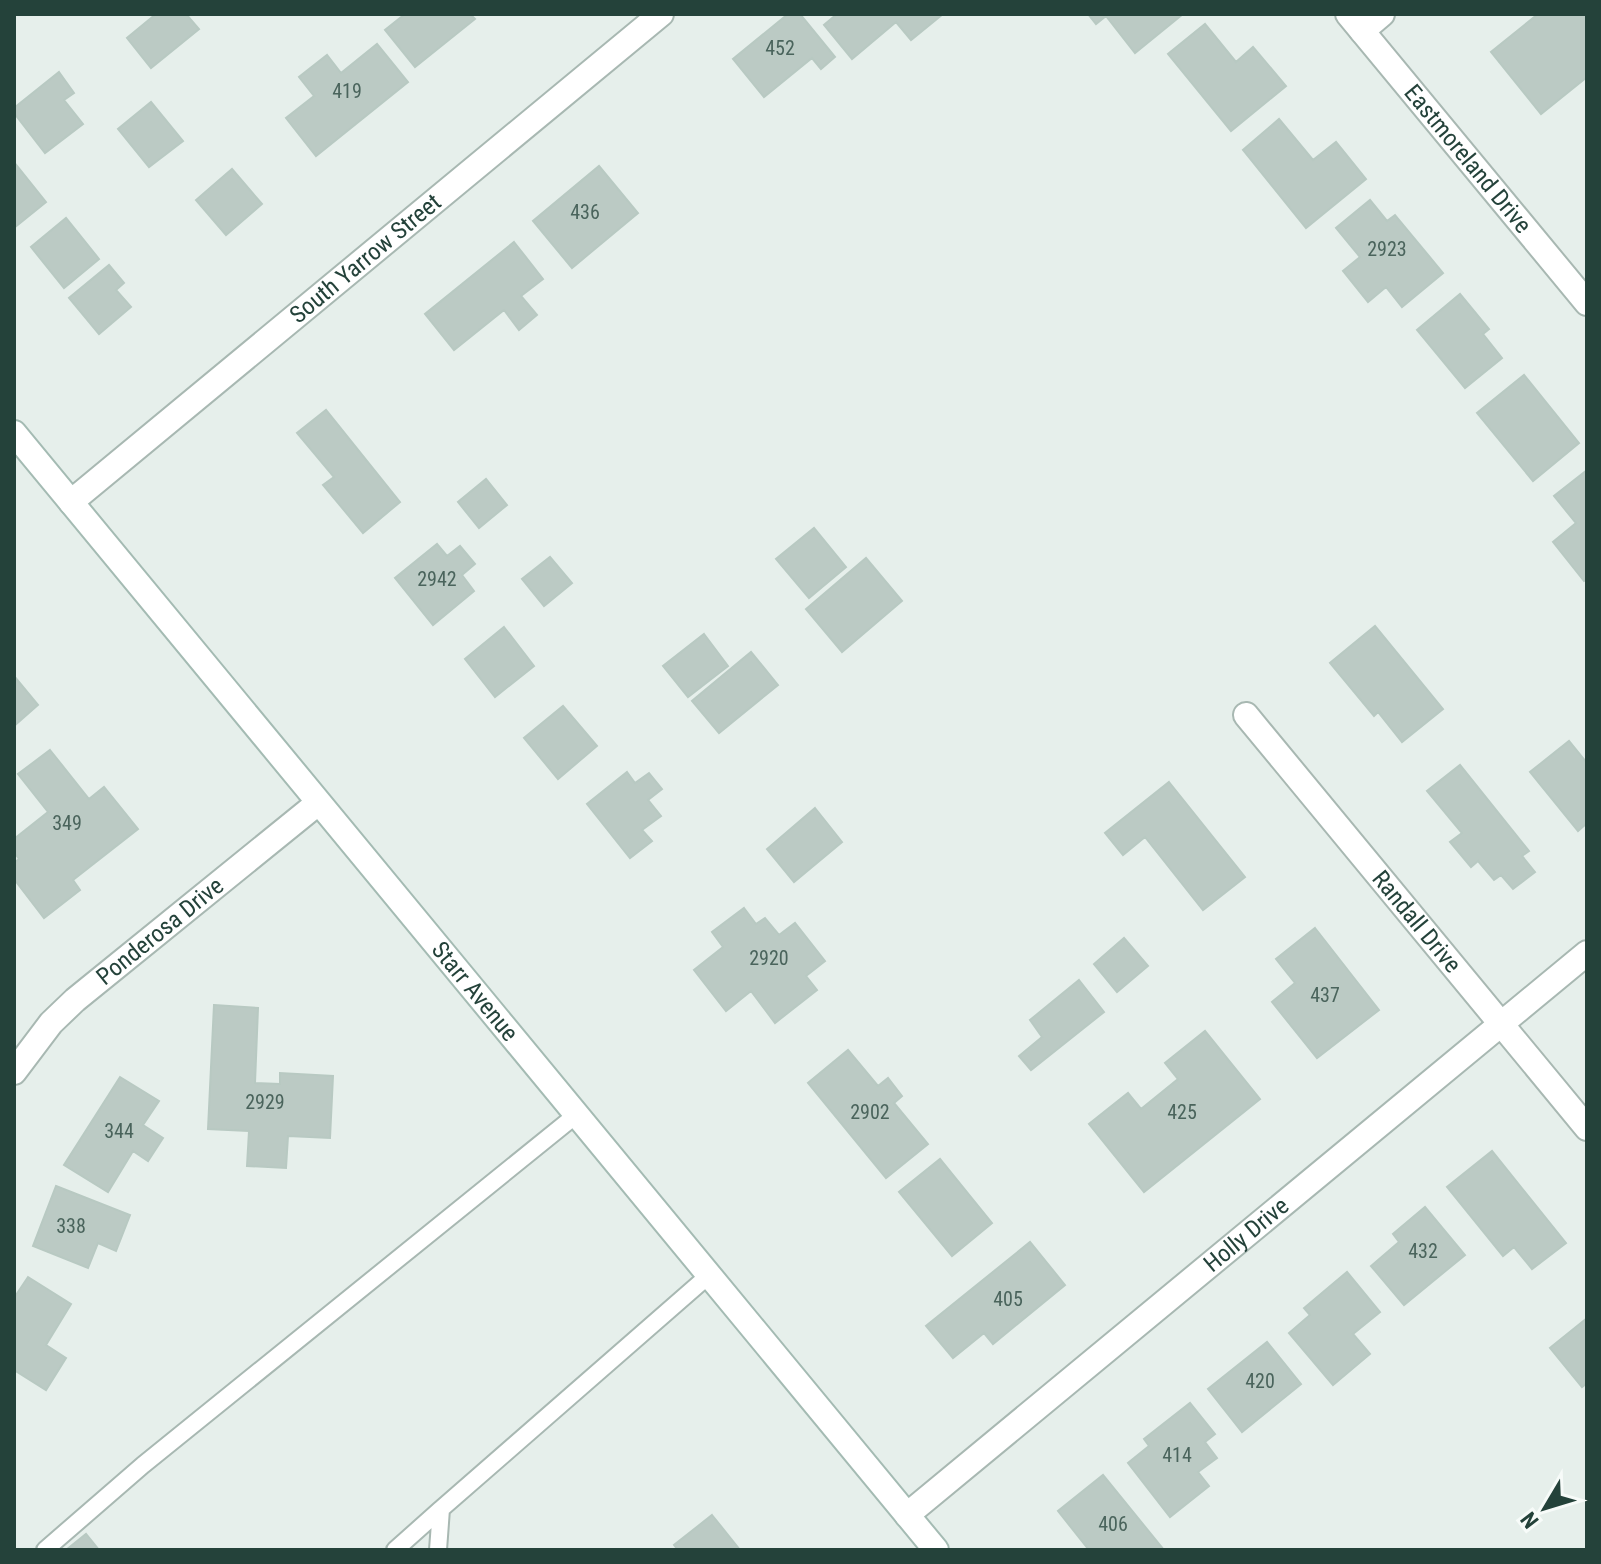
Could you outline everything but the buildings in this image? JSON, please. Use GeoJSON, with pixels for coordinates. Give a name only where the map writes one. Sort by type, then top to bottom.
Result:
{"type":"FeatureCollection","features":[{"type":"Feature","properties":{"kind":"street","name":"South Yarrow Street"},"geometry":{"type":"LineString","coordinates":[[71,502],[661,14]]}},
{"type":"Feature","properties":{"kind":"street"},"geometry":{"type":"LineString","coordinates":[[1355,22],[1382,14]]}},
{"type":"Feature","properties":{"kind":"street","name":"Eastmoreland Drive"},"geometry":{"type":"LineString","coordinates":[[1355,22],[1587,303]]}},
{"type":"Feature","properties":{"kind":"street","name":"Starr Avenue"},"geometry":{"type":"LineString","coordinates":[[14,433],[936,1550]]}},
{"type":"Feature","properties":{"kind":"street","name":"Randall Drive"},"geometry":{"type":"LineString","coordinates":[[1246,715],[1587,1128]]}},
{"type":"Feature","properties":{"kind":"street","name":"Ponderosa Drive"},"geometry":{"type":"LineString","coordinates":[[14,1072],[51,1023],[75,1000],[318,803]]}},
{"type":"Feature","properties":{"kind":"street","name":"Holly Drive"},"geometry":{"type":"LineString","coordinates":[[907,1515],[1587,953]]}},
{"type":"Feature","properties":{"kind":"lane"},"geometry":{"type":"LineString","coordinates":[[45,1550],[155,1455],[576,1115]]}},
{"type":"Feature","properties":{"kind":"lane"},"geometry":{"type":"LineString","coordinates":[[395,1550],[708,1276]]}},
{"type":"Feature","properties":{"kind":"lane"},"geometry":{"type":"LineString","coordinates":[[438,1550],[441,1509]]}}]}
